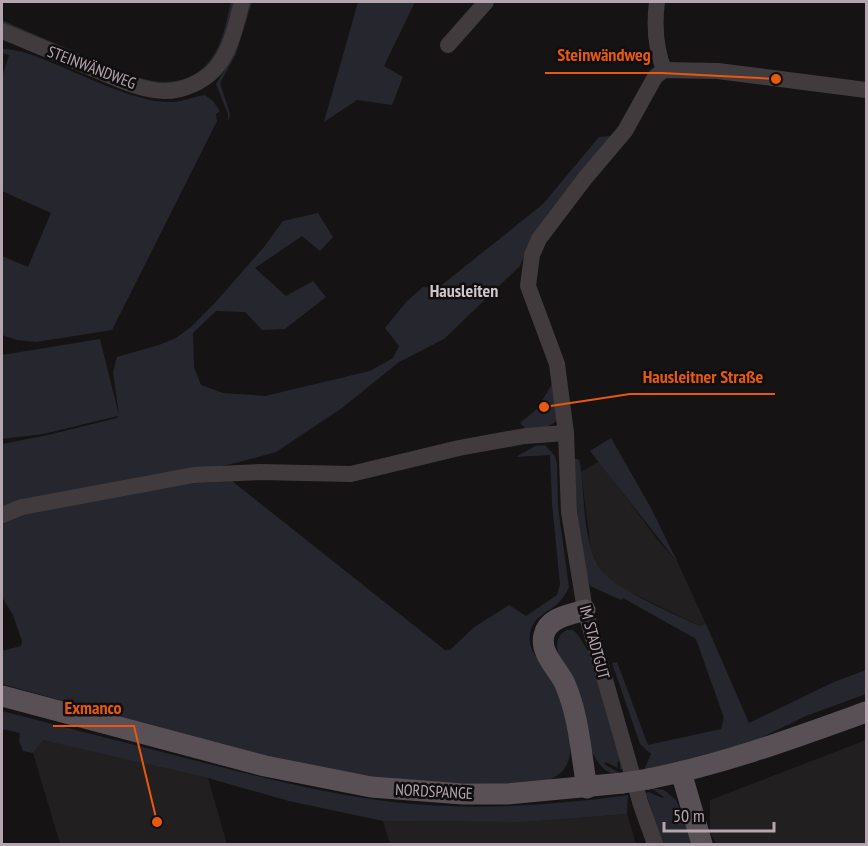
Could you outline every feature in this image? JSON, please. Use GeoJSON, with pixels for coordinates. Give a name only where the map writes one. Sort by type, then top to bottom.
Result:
{"type":"FeatureCollection","features":[{"type":"Feature","properties":{"kind":"main road"},"geometry":{"type":"LineString","coordinates":[[585,610],[555,620],[548,627],[543,645],[569,692],[587,788]]}},
{"type":"Feature","properties":{"kind":"main road","name":"NORDSPANGE"},"geometry":{"type":"LineString","coordinates":[[2,696],[266,766],[336,782],[463,794],[507,794],[587,788],[648,779],[757,751],[867,712]]}},
{"type":"Feature","properties":{"kind":"main road"},"geometry":{"type":"LineString","coordinates":[[681,772],[702,844]]}},
{"type":"Feature","properties":{"kind":"street","name":"STEINWÄNDWEG"},"geometry":{"type":"LineString","coordinates":[[2,31],[118,79],[145,88],[176,90],[197,83],[215,69],[229,47],[242,2]]}},
{"type":"Feature","properties":{"kind":"street"},"geometry":{"type":"LineString","coordinates":[[448,45],[486,2]]}},
{"type":"Feature","properties":{"kind":"street"},"geometry":{"type":"LineString","coordinates":[[657,2],[655,34],[664,70],[718,71],[867,90]]}},
{"type":"Feature","properties":{"kind":"street","name":"IM STADTGUT"},"geometry":{"type":"LineString","coordinates":[[655,844],[641,805],[585,610],[568,512],[566,433],[557,364],[528,286],[532,255],[539,239],[624,131],[655,77],[664,70]]}},
{"type":"Feature","properties":{"kind":"street"},"geometry":{"type":"LineString","coordinates":[[2,515],[22,507],[194,476],[259,472],[351,474],[455,449],[525,436],[566,433]]}},
{"type":"Feature","properties":{"kind":"shaded area"},"geometry":{"type":"Polygon","coordinates":[[[231,2],[235,2],[220,50],[207,68],[187,80],[167,84],[140,80],[2,24],[2,20],[129,74],[169,82],[195,74],[211,59],[223,35],[231,2]]]}},
{"type":"Feature","properties":{"kind":"shaded area"},"geometry":{"type":"Polygon","coordinates":[[[249,2],[252,2],[236,54],[220,83],[230,114],[228,122],[228,114],[216,84],[227,66],[249,2]]]}},
{"type":"Feature","properties":{"kind":"shaded area"},"geometry":{"type":"Polygon","coordinates":[[[358,2],[415,2],[384,66],[403,77],[392,105],[357,100],[324,122],[358,2]]]}},
{"type":"Feature","properties":{"kind":"shaded area"},"geometry":{"type":"Polygon","coordinates":[[[2,49],[33,55],[111,88],[144,98],[173,102],[205,95],[220,111],[216,114],[217,121],[112,330],[36,342],[17,340],[2,335],[2,256],[28,267],[51,213],[2,191],[2,77],[9,55],[2,53],[2,49]]]}},
{"type":"Feature","properties":{"kind":"shaded area"},"geometry":{"type":"Polygon","coordinates":[[[610,136],[529,243],[520,266],[444,339],[399,362],[342,408],[276,452],[236,463],[2,509],[2,444],[48,435],[118,416],[43,434],[2,439],[2,355],[100,339],[119,415],[113,372],[117,357],[176,338],[191,327],[214,304],[264,247],[283,221],[318,213],[333,237],[320,251],[302,236],[255,268],[286,296],[313,281],[326,297],[285,329],[262,330],[245,312],[216,311],[193,333],[194,367],[201,385],[223,393],[265,396],[370,371],[393,358],[399,346],[385,328],[407,301],[423,287],[438,288],[543,204],[599,137],[610,136]]]}},
{"type":"Feature","properties":{"kind":"shaded area"},"geometry":{"type":"Polygon","coordinates":[[[552,384],[557,421],[547,427],[525,428],[520,423],[537,409],[552,384]]]}},
{"type":"Feature","properties":{"kind":"shaded area"},"geometry":{"type":"Polygon","coordinates":[[[611,438],[651,508],[678,563],[590,451],[611,438]]]}},
{"type":"Feature","properties":{"kind":"shaded area"},"geometry":{"type":"Polygon","coordinates":[[[545,445],[555,456],[557,464],[558,507],[569,587],[558,603],[536,620],[530,634],[533,652],[551,677],[560,697],[570,736],[569,759],[565,768],[550,779],[530,784],[456,783],[393,780],[339,773],[253,753],[2,684],[2,651],[21,646],[22,641],[13,615],[2,597],[2,522],[34,511],[181,484],[232,481],[445,650],[450,650],[473,628],[509,605],[526,616],[557,595],[560,584],[550,455],[516,457],[535,446],[545,445]]]}},
{"type":"Feature","properties":{"kind":"shaded area"},"geometry":{"type":"Polygon","coordinates":[[[575,459],[580,462],[589,541],[598,566],[615,583],[644,600],[700,626],[706,624],[749,723],[834,682],[866,670],[866,694],[806,716],[754,741],[675,764],[644,770],[651,754],[640,744],[612,663],[617,662],[648,745],[721,729],[724,718],[696,639],[623,598],[621,600],[590,586],[580,552],[575,459]]]}},
{"type":"Feature","properties":{"kind":"shaded area"},"geometry":{"type":"Polygon","coordinates":[[[599,461],[657,539],[678,563],[706,624],[700,626],[626,590],[605,576],[599,568],[591,549],[581,472],[599,461]]]}},
{"type":"Feature","properties":{"kind":"shaded area"},"geometry":{"type":"Polygon","coordinates":[[[567,630],[573,630],[578,635],[590,654],[625,769],[620,769],[620,762],[617,762],[618,768],[606,762],[604,764],[621,774],[612,773],[603,768],[596,760],[583,731],[557,649],[559,637],[567,630]]]}},
{"type":"Feature","properties":{"kind":"shaded area"},"geometry":{"type":"Polygon","coordinates":[[[2,711],[252,775],[344,795],[421,805],[480,807],[569,802],[628,795],[627,814],[524,822],[383,821],[289,801],[208,778],[43,740],[33,753],[23,751],[19,741],[20,733],[2,729],[2,711]]]}},
{"type":"Feature","properties":{"kind":"shaded area"},"geometry":{"type":"Polygon","coordinates":[[[43,739],[208,778],[227,844],[60,844],[33,753],[43,739]]]}},
{"type":"Feature","properties":{"kind":"shaded area"},"geometry":{"type":"Polygon","coordinates":[[[866,740],[866,844],[717,844],[710,833],[710,800],[866,740]]]}},
{"type":"Feature","properties":{"kind":"shaded area"},"geometry":{"type":"Polygon","coordinates":[[[651,788],[664,790],[676,800],[694,844],[662,844],[646,793],[664,797],[651,788]]]}},
{"type":"Feature","properties":{"kind":"shaded area"},"geometry":{"type":"Polygon","coordinates":[[[627,814],[636,844],[390,844],[383,821],[524,822],[627,814]]]}},
{"type":"Feature","properties":{"kind":"place","name":"Steinwändweg"},"geometry":{"type":"Point","coordinates":[776,79]}},
{"type":"Feature","properties":{"kind":"place","name":"Hausleitner Straße"},"geometry":{"type":"Point","coordinates":[544,407]}},
{"type":"Feature","properties":{"kind":"place","name":"Exmanco"},"geometry":{"type":"Point","coordinates":[157,822]}},
{"type":"Feature","properties":{"kind":"district","name":"Hausleiten"},"geometry":{"type":"Point","coordinates":[464,291]}}]}
